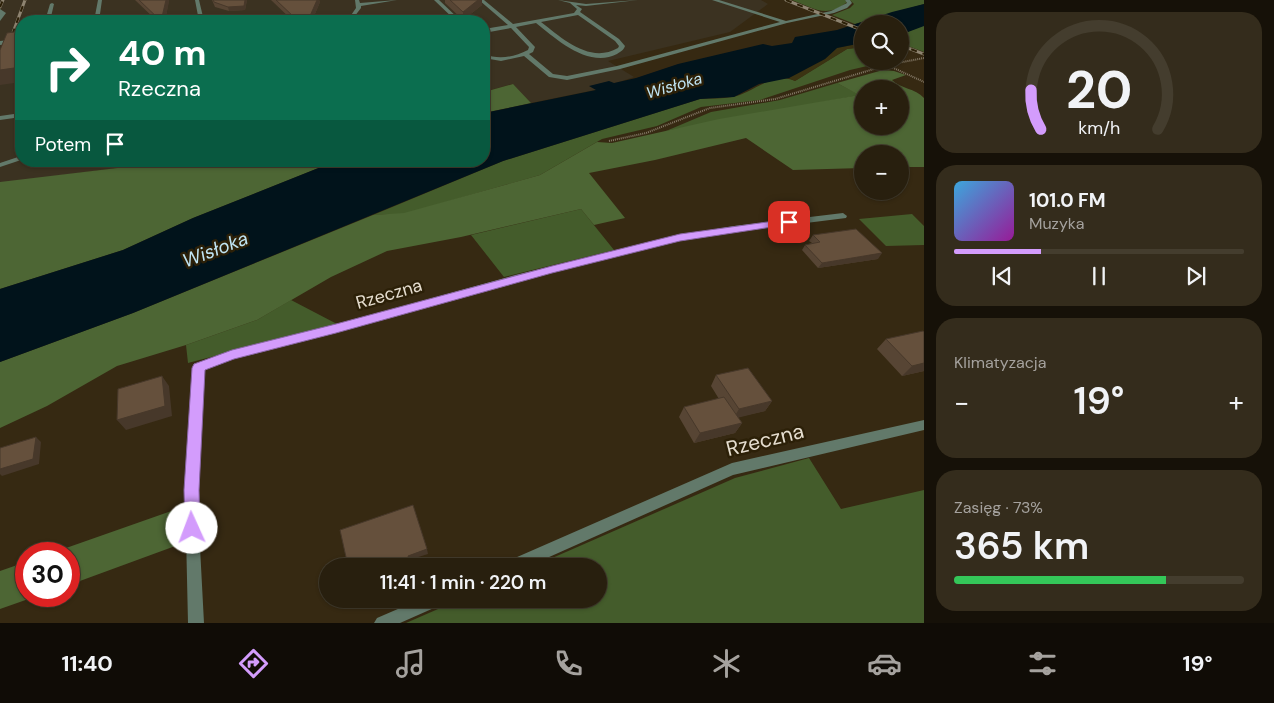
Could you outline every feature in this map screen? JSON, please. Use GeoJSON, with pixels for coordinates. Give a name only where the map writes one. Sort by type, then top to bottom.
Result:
{"type":"FeatureCollection","features":[{"type":"Feature","properties":{"kind":"street"},"geometry":{"type":"LineString","coordinates":[[97,15],[100,0]]}},
{"type":"Feature","properties":{"kind":"street"},"geometry":{"type":"LineString","coordinates":[[197,0],[201,15]]}},
{"type":"Feature","properties":{"kind":"street"},"geometry":{"type":"LineString","coordinates":[[355,15],[358,2],[395,0]]}},
{"type":"Feature","properties":{"kind":"street"},"geometry":{"type":"LineString","coordinates":[[436,0],[452,15]]}},
{"type":"Feature","properties":{"kind":"street"},"geometry":{"type":"LineString","coordinates":[[481,0],[531,44],[531,51],[525,54],[490,61]]}},
{"type":"Feature","properties":{"kind":"street"},"geometry":{"type":"LineString","coordinates":[[560,0],[580,9],[578,13]]}},
{"type":"Feature","properties":{"kind":"street"},"geometry":{"type":"LineString","coordinates":[[572,4],[593,5],[636,0]]}},
{"type":"Feature","properties":{"kind":"street"},"geometry":{"type":"LineString","coordinates":[[714,0],[786,22]]}},
{"type":"Feature","properties":{"kind":"street"},"geometry":{"type":"LineString","coordinates":[[525,54],[551,76],[567,78],[618,68],[841,9],[850,4],[847,0]]}},
{"type":"Feature","properties":{"kind":"street"},"geometry":{"type":"LineString","coordinates":[[49,15],[52,4]]}},
{"type":"Feature","properties":{"kind":"street"},"geometry":{"type":"LineString","coordinates":[[0,10],[3,13],[0,19]]}},
{"type":"Feature","properties":{"kind":"street"},"geometry":{"type":"LineString","coordinates":[[490,30],[578,13],[617,40],[622,46],[621,49],[607,55],[582,53],[538,22]]}},
{"type":"Feature","properties":{"kind":"street"},"geometry":{"type":"LineString","coordinates":[[0,44],[15,42]]}},
{"type":"Feature","properties":{"kind":"street"},"geometry":{"type":"LineString","coordinates":[[490,58],[498,59]]}},
{"type":"Feature","properties":{"kind":"street"},"geometry":{"type":"LineString","coordinates":[[0,118],[15,116]]}},
{"type":"Feature","properties":{"kind":"street"},"geometry":{"type":"LineString","coordinates":[[0,165],[15,160]]}},
{"type":"Feature","properties":{"kind":"street","name":"Rzeczna"},"geometry":{"type":"LineString","coordinates":[[196,623],[191,490],[198,368],[232,354],[336,329],[515,278],[680,238],[734,228],[843,216]]}},
{"type":"Feature","properties":{"kind":"street","name":"Rzeczna"},"geometry":{"type":"LineString","coordinates":[[531,558],[732,468],[924,425]]}},
{"type":"Feature","properties":{"kind":"street"},"geometry":{"type":"LineString","coordinates":[[382,623],[417,608]]}},
{"type":"Feature","properties":{"kind":"path"},"geometry":{"type":"LineString","coordinates":[[909,61],[924,58]]}},
{"type":"Feature","properties":{"kind":"path"},"geometry":{"type":"LineString","coordinates":[[609,141],[646,133],[710,108],[775,99],[871,70]]}},
{"type":"Feature","properties":{"kind":"path"},"geometry":{"type":"LineString","coordinates":[[898,70],[924,82]]}},
{"type":"Feature","properties":{"kind":"shaded area"},"geometry":{"type":"Polygon","coordinates":[[[0,0],[761,0],[768,4],[730,32],[608,61],[634,77],[595,90],[531,103],[512,84],[490,90],[490,15],[15,15],[15,167],[126,167],[0,183],[0,0]]]}},
{"type":"Feature","properties":{"kind":"green space"},"geometry":{"type":"Polygon","coordinates":[[[792,0],[845,0],[847,2],[833,10],[826,11],[813,9],[792,0]]]}},
{"type":"Feature","properties":{"kind":"green space"},"geometry":{"type":"Polygon","coordinates":[[[850,0],[924,0],[924,4],[886,15],[854,15],[854,24],[832,15],[850,8],[854,4],[850,0]]]}},
{"type":"Feature","properties":{"kind":"green space"},"geometry":{"type":"Polygon","coordinates":[[[924,25],[924,52],[909,46],[909,31],[924,25]]]}},
{"type":"Feature","properties":{"kind":"green space"},"geometry":{"type":"Polygon","coordinates":[[[854,48],[854,69],[760,100],[701,107],[657,126],[602,139],[540,175],[404,214],[373,215],[503,161],[700,99],[740,95],[779,78],[795,81],[847,49],[854,48]]]}},
{"type":"Feature","properties":{"kind":"green space"},"geometry":{"type":"Polygon","coordinates":[[[883,70],[906,75],[892,80],[854,80],[854,92],[837,83],[883,70]]]}},
{"type":"Feature","properties":{"kind":"green space"},"geometry":{"type":"Polygon","coordinates":[[[837,83],[854,92],[854,96],[666,131],[711,112],[780,100],[837,83]]]}},
{"type":"Feature","properties":{"kind":"green space"},"geometry":{"type":"Polygon","coordinates":[[[513,84],[531,103],[490,112],[490,90],[513,84]]]}},
{"type":"Feature","properties":{"kind":"green space"},"geometry":{"type":"Polygon","coordinates":[[[909,89],[924,98],[924,167],[909,167],[909,145],[854,145],[854,168],[793,170],[746,138],[655,160],[589,173],[625,218],[594,225],[581,209],[461,237],[387,251],[331,277],[257,320],[186,345],[117,366],[47,406],[0,428],[0,362],[133,313],[373,215],[404,213],[540,175],[597,142],[612,143],[719,119],[854,96],[854,135],[909,135],[909,89]]]}},
{"type":"Feature","properties":{"kind":"green space"},"geometry":{"type":"Polygon","coordinates":[[[126,167],[321,167],[193,218],[123,250],[0,289],[0,182],[126,167]]]}},
{"type":"Feature","properties":{"kind":"green space"},"geometry":{"type":"Polygon","coordinates":[[[581,209],[614,250],[504,277],[471,235],[581,209]]]}},
{"type":"Feature","properties":{"kind":"green space"},"geometry":{"type":"Polygon","coordinates":[[[912,214],[924,226],[924,245],[886,246],[859,219],[912,214]]]}},
{"type":"Feature","properties":{"kind":"green space"},"geometry":{"type":"Polygon","coordinates":[[[291,300],[337,324],[188,363],[186,345],[257,320],[291,300]]]}},
{"type":"Feature","properties":{"kind":"green space"},"geometry":{"type":"Polygon","coordinates":[[[809,458],[841,509],[924,490],[924,623],[406,623],[440,608],[607,608],[607,558],[552,558],[735,478],[809,458]]]}},
{"type":"Feature","properties":{"kind":"green space"},"geometry":{"type":"Polygon","coordinates":[[[177,509],[178,545],[80,581],[80,543],[177,509]]]}},
{"type":"Feature","properties":{"kind":"green space"},"geometry":{"type":"Polygon","coordinates":[[[15,566],[15,604],[0,609],[0,571],[15,566]]]}},
{"type":"Feature","properties":{"kind":"sand"},"geometry":{"type":"Polygon","coordinates":[[[854,45],[854,48],[847,49],[795,81],[789,78],[825,59],[837,48],[854,45]]]}},
{"type":"Feature","properties":{"kind":"water"},"geometry":{"type":"Polygon","coordinates":[[[924,4],[924,26],[909,32],[909,15],[883,15],[924,4]]]}},
{"type":"Feature","properties":{"kind":"water","name":"Wisłoka"},"geometry":{"type":"Polygon","coordinates":[[[854,24],[854,45],[837,48],[825,59],[789,78],[759,84],[734,97],[700,99],[490,166],[490,112],[596,90],[589,86],[609,81],[614,83],[636,78],[678,64],[763,44],[772,46],[792,43],[795,37],[837,30],[854,24]]]}},
{"type":"Feature","properties":{"kind":"water","name":"Wisłoka"},"geometry":{"type":"Polygon","coordinates":[[[321,167],[488,167],[133,313],[0,362],[0,289],[123,250],[193,218],[321,167]]]}},
{"type":"Feature","properties":{"kind":"building"},"geometry":{"type":"Polygon","coordinates":[[[139,0],[166,0],[162,15],[155,15],[139,0]]]}},
{"type":"Feature","properties":{"kind":"building"},"geometry":{"type":"Polygon","coordinates":[[[213,0],[245,0],[244,6],[228,7],[213,0]]]}},
{"type":"Feature","properties":{"kind":"building"},"geometry":{"type":"Polygon","coordinates":[[[276,0],[317,0],[310,15],[292,15],[276,0]]]}},
{"type":"Feature","properties":{"kind":"building"},"geometry":{"type":"Polygon","coordinates":[[[450,0],[478,0],[463,12],[450,0]]]}},
{"type":"Feature","properties":{"kind":"building"},"geometry":{"type":"Polygon","coordinates":[[[14,32],[15,68],[0,70],[0,50],[7,33],[14,32]]]}},
{"type":"Feature","properties":{"kind":"building"},"geometry":{"type":"Polygon","coordinates":[[[856,229],[882,253],[822,263],[805,245],[820,242],[813,235],[856,229]]]}},
{"type":"Feature","properties":{"kind":"building"},"geometry":{"type":"Polygon","coordinates":[[[923,331],[924,363],[912,366],[886,339],[923,331]]]}},
{"type":"Feature","properties":{"kind":"building"},"geometry":{"type":"Polygon","coordinates":[[[748,368],[772,401],[739,409],[716,375],[748,368]]]}},
{"type":"Feature","properties":{"kind":"building"},"geometry":{"type":"Polygon","coordinates":[[[162,376],[165,406],[117,420],[118,389],[162,376]]]}},
{"type":"Feature","properties":{"kind":"building"},"geometry":{"type":"Polygon","coordinates":[[[724,397],[742,423],[700,433],[684,407],[724,397]]]}},
{"type":"Feature","properties":{"kind":"building"},"geometry":{"type":"Polygon","coordinates":[[[36,437],[33,459],[0,469],[0,448],[36,437]]]}},
{"type":"Feature","properties":{"kind":"building"},"geometry":{"type":"Polygon","coordinates":[[[413,505],[427,549],[408,556],[409,558],[346,558],[340,530],[413,505]]]}},
{"type":"Feature","properties":{"kind":"railway"},"geometry":{"type":"LineString","coordinates":[[0,7],[3,0]]}},
{"type":"Feature","properties":{"kind":"railway"},"geometry":{"type":"LineString","coordinates":[[19,15],[25,0]]}},
{"type":"Feature","properties":{"kind":"railway"},"geometry":{"type":"LineString","coordinates":[[786,0],[854,27]]}},
{"type":"Feature","properties":{"kind":"railway"},"geometry":{"type":"LineString","coordinates":[[0,68],[15,27]]}},
{"type":"Feature","properties":{"kind":"railway"},"geometry":{"type":"LineString","coordinates":[[909,48],[924,54]]}},
{"type":"Feature","properties":{"kind":"route"},"geometry":{"type":"LineString","coordinates":[[192,528],[191,490],[198,368],[232,354],[336,329],[515,278],[680,238],[734,228],[789,222]]}}]}
